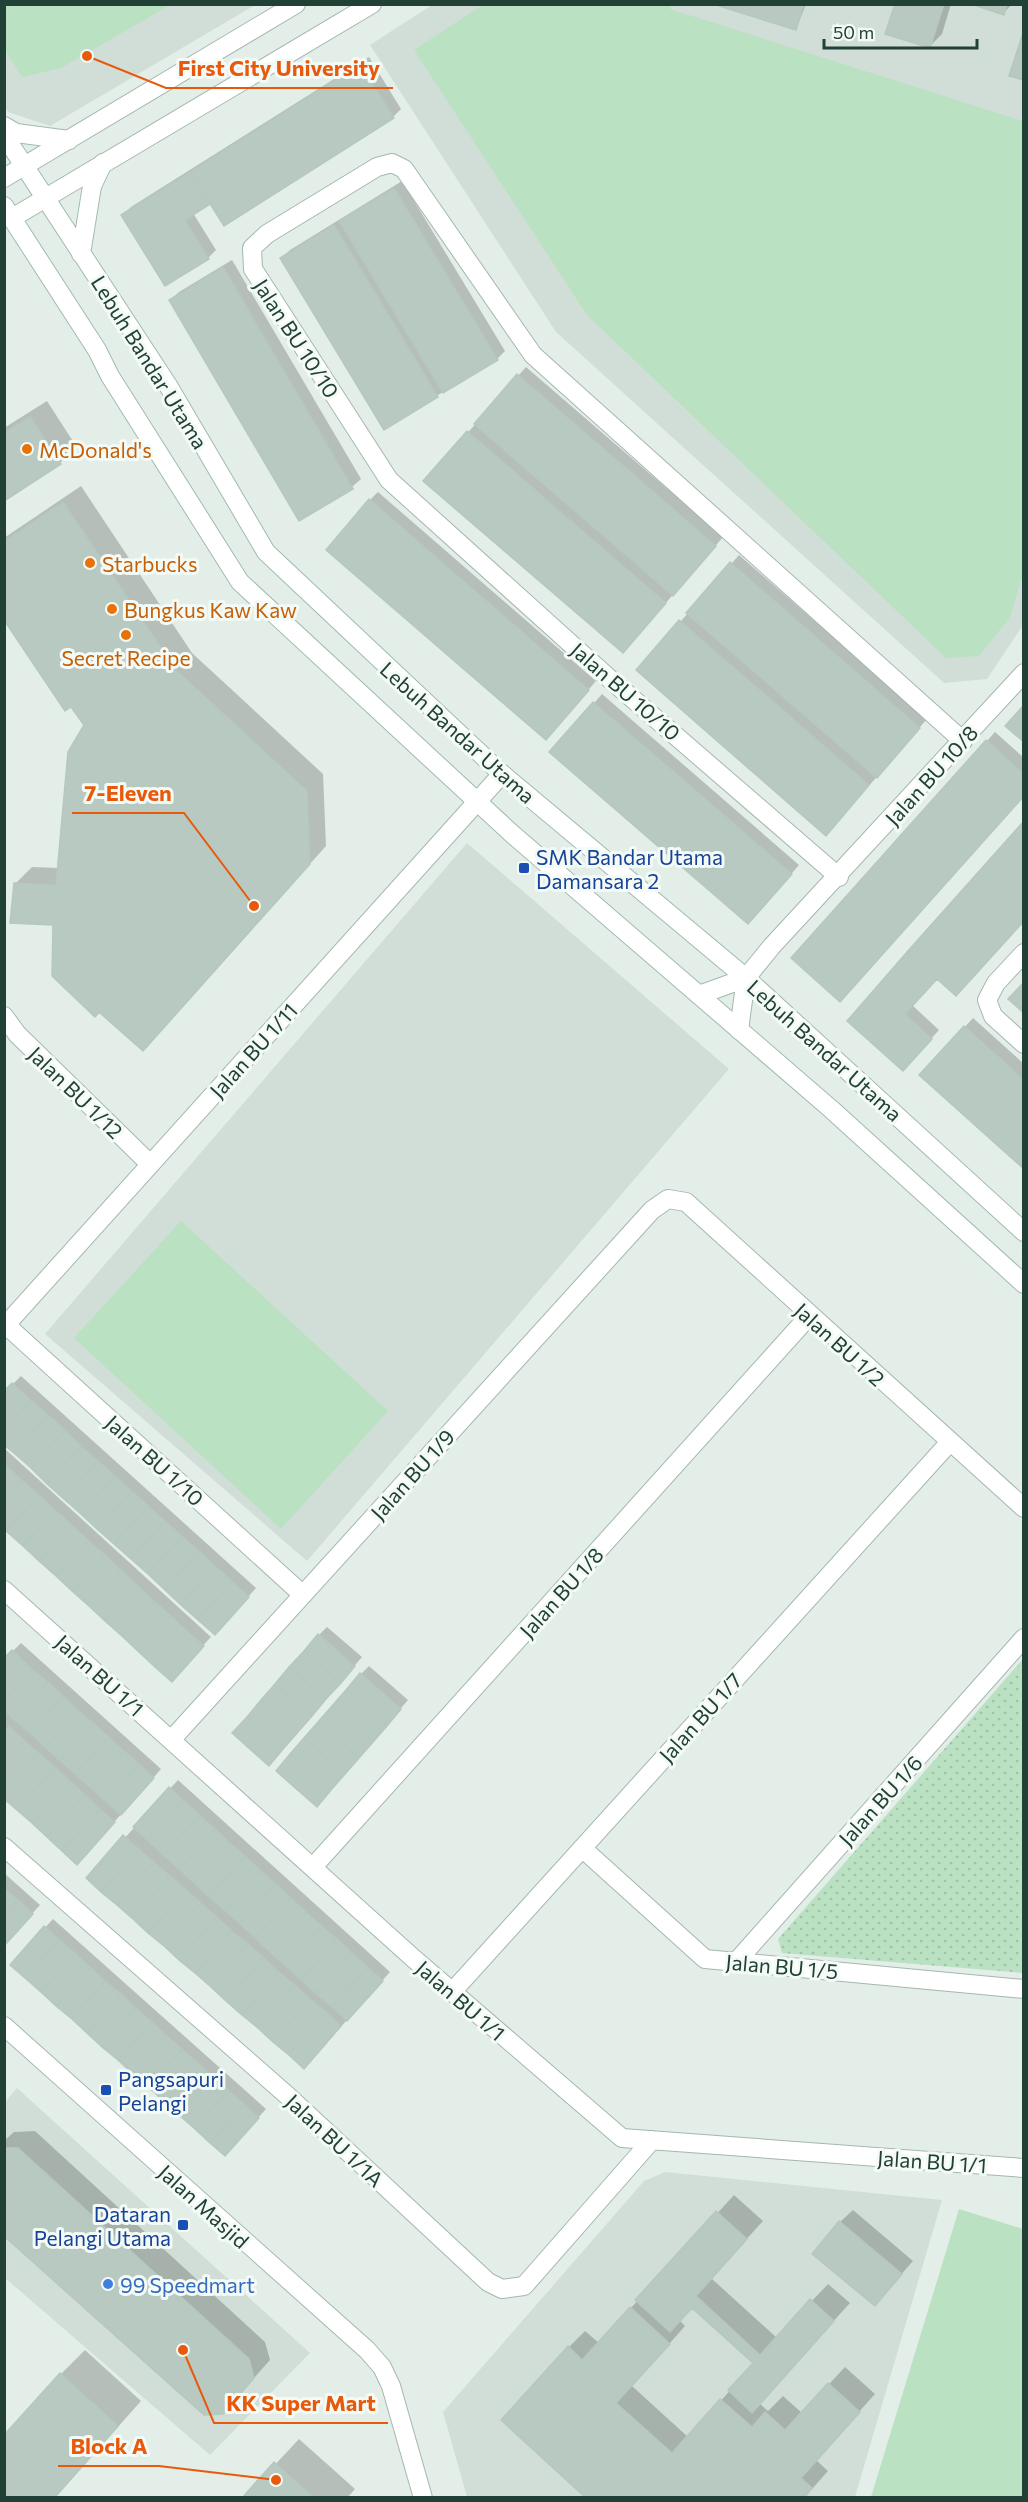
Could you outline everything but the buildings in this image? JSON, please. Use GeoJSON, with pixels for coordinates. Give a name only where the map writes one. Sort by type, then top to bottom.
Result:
{"type":"FeatureCollection","features":[{"type":"Feature","properties":{"kind":"street"},"geometry":{"type":"LineString","coordinates":[[4,178],[296,4]]}},
{"type":"Feature","properties":{"kind":"street"},"geometry":{"type":"LineString","coordinates":[[8,212],[45,198],[372,4]]}},
{"type":"Feature","properties":{"kind":"street"},"geometry":{"type":"LineString","coordinates":[[4,126],[16,133],[69,140]]}},
{"type":"Feature","properties":{"kind":"street","name":"Lebuh Bandar Utama"},"geometry":{"type":"LineString","coordinates":[[4,135],[169,387],[266,552],[502,774],[746,978],[1023,1232]]}},
{"type":"Feature","properties":{"kind":"street","name":"Jalan BU 10/10"},"geometry":{"type":"LineString","coordinates":[[839,877],[611,680],[389,480],[252,269],[252,248],[267,234],[377,166],[392,163],[404,169],[533,354],[963,741]]}},
{"type":"Feature","properties":{"kind":"street"},"geometry":{"type":"LineString","coordinates":[[81,254],[92,186],[103,164]]}},
{"type":"Feature","properties":{"kind":"street","name":"Lebuh Bandar Utama"},"geometry":{"type":"LineString","coordinates":[[8,212],[240,582],[477,802],[699,994],[1023,1284]]}},
{"type":"Feature","properties":{"kind":"street","name":"Jalan BU 10/8"},"geometry":{"type":"LineString","coordinates":[[839,877],[1023,673]]}},
{"type":"Feature","properties":{"kind":"street","name":"Jalan BU 1/11"},"geometry":{"type":"LineString","coordinates":[[5,1326],[502,774]]}},
{"type":"Feature","properties":{"kind":"street"},"geometry":{"type":"LineString","coordinates":[[739,1030],[746,978],[772,946],[839,877]]}},
{"type":"Feature","properties":{"kind":"street"},"geometry":{"type":"LineString","coordinates":[[1023,953],[996,983],[987,1000],[993,1016],[1023,1044]]}},
{"type":"Feature","properties":{"kind":"street"},"geometry":{"type":"LineString","coordinates":[[699,994],[746,978]]}},
{"type":"Feature","properties":{"kind":"street","name":"Jalan BU 1/12"},"geometry":{"type":"LineString","coordinates":[[4,1016],[11,1038],[150,1164]]}},
{"type":"Feature","properties":{"kind":"street","name":"Jalan BU 1/2"},"geometry":{"type":"LineString","coordinates":[[652,1210],[668,1199],[686,1202],[1023,1508]]}},
{"type":"Feature","properties":{"kind":"street","name":"Jalan BU 1/9"},"geometry":{"type":"LineString","coordinates":[[172,1739],[652,1210]]}},
{"type":"Feature","properties":{"kind":"street","name":"Jalan BU 1/8"},"geometry":{"type":"LineString","coordinates":[[313,1867],[809,1316]]}},
{"type":"Feature","properties":{"kind":"street","name":"Jalan BU 1/10"},"geometry":{"type":"LineString","coordinates":[[5,1326],[303,1595]]}},
{"type":"Feature","properties":{"kind":"street","name":"Jalan BU 1/7"},"geometry":{"type":"LineString","coordinates":[[452,1992],[949,1443]]}},
{"type":"Feature","properties":{"kind":"street","name":"Jalan BU 1/1"},"geometry":{"type":"LineString","coordinates":[[8,1600],[172,1739],[452,1992],[622,2138],[1023,2168]]}},
{"type":"Feature","properties":{"kind":"street","name":"Jalan BU 1/6"},"geometry":{"type":"LineString","coordinates":[[736,1962],[1023,1638]]}},
{"type":"Feature","properties":{"kind":"street","name":"Jalan BU 1/1A"},"geometry":{"type":"LineString","coordinates":[[4,1847],[289,2097],[488,2282],[502,2289],[524,2286],[652,2140]]}},
{"type":"Feature","properties":{"kind":"street","name":"Jalan BU 1/5"},"geometry":{"type":"LineString","coordinates":[[582,1848],[705,1959],[1023,1989]]}},
{"type":"Feature","properties":{"kind":"street","name":"Jalan Masjid"},"geometry":{"type":"LineString","coordinates":[[6,2030],[367,2350],[382,2367],[391,2386],[423,2498]]}},
{"type":"Feature","properties":{"kind":"shaded area"},"geometry":{"type":"Polygon","coordinates":[[[5,5],[255,5],[50,126],[8,112],[5,107],[5,5]]]}},
{"type":"Feature","properties":{"kind":"shaded area"},"geometry":{"type":"Polygon","coordinates":[[[432,5],[1023,5],[1023,625],[987,679],[944,683],[556,332],[370,45],[432,5]]]}},
{"type":"Feature","properties":{"kind":"shaded area"},"geometry":{"type":"Polygon","coordinates":[[[467,843],[729,1069],[307,1561],[45,1334],[467,843]]]}},
{"type":"Feature","properties":{"kind":"shaded area","name":"Dataran Pelangi Utama"},"geometry":{"type":"Polygon","coordinates":[[[17,2088],[310,2353],[210,2455],[5,2278],[5,2102],[17,2088]]]}},
{"type":"Feature","properties":{"kind":"shaded area"},"geometry":{"type":"Polygon","coordinates":[[[665,2172],[942,2200],[855,2497],[467,2497],[443,2412],[644,2181],[665,2172]]]}},
{"type":"Feature","properties":{"kind":"green space"},"geometry":{"type":"Polygon","coordinates":[[[5,4],[170,5],[61,68],[22,77],[5,50],[5,4]]]}},
{"type":"Feature","properties":{"kind":"green space"},"geometry":{"type":"Polygon","coordinates":[[[484,4],[671,5],[670,9],[1023,121],[1023,574],[1010,617],[979,656],[946,658],[587,315],[414,50],[484,4]]]}},
{"type":"Feature","properties":{"kind":"green space"},"geometry":{"type":"Polygon","coordinates":[[[181,1221],[388,1411],[281,1529],[74,1338],[181,1221]]]}},
{"type":"Feature","properties":{"kind":"green space"},"geometry":{"type":"Polygon","coordinates":[[[1023,1659],[1023,1973],[782,1953],[778,1939],[1023,1659]]]}},
{"type":"Feature","properties":{"kind":"green space"},"geometry":{"type":"Polygon","coordinates":[[[959,2209],[1023,2229],[1023,2497],[871,2497],[959,2209]]]}},
{"type":"Feature","properties":{"kind":"place","name":"First City University"},"geometry":{"type":"Point","coordinates":[87,56]}},
{"type":"Feature","properties":{"kind":"place","name":"McDonald's"},"geometry":{"type":"Point","coordinates":[27,449]}},
{"type":"Feature","properties":{"kind":"place","name":"Starbucks"},"geometry":{"type":"Point","coordinates":[90,563]}},
{"type":"Feature","properties":{"kind":"place","name":"Bungkus Kaw Kaw"},"geometry":{"type":"Point","coordinates":[112,609]}},
{"type":"Feature","properties":{"kind":"place","name":"Secret Recipe"},"geometry":{"type":"Point","coordinates":[126,635]}},
{"type":"Feature","properties":{"kind":"place","name":"SMK Bandar Utama Damansara 2"},"geometry":{"type":"Point","coordinates":[524,868]}},
{"type":"Feature","properties":{"kind":"place","name":"7-Eleven"},"geometry":{"type":"Point","coordinates":[254,906]}},
{"type":"Feature","properties":{"kind":"place","name":"Pangsapuri Pelangi"},"geometry":{"type":"Point","coordinates":[106,2090]}},
{"type":"Feature","properties":{"kind":"place","name":"Dataran Pelangi Utama"},"geometry":{"type":"Point","coordinates":[183,2225]}},
{"type":"Feature","properties":{"kind":"place","name":"99 Speedmart"},"geometry":{"type":"Point","coordinates":[108,2284]}},
{"type":"Feature","properties":{"kind":"place","name":"KK Super Mart"},"geometry":{"type":"Point","coordinates":[183,2350]}},
{"type":"Feature","properties":{"kind":"place","name":"Block A"},"geometry":{"type":"Point","coordinates":[276,2480]}}]}
